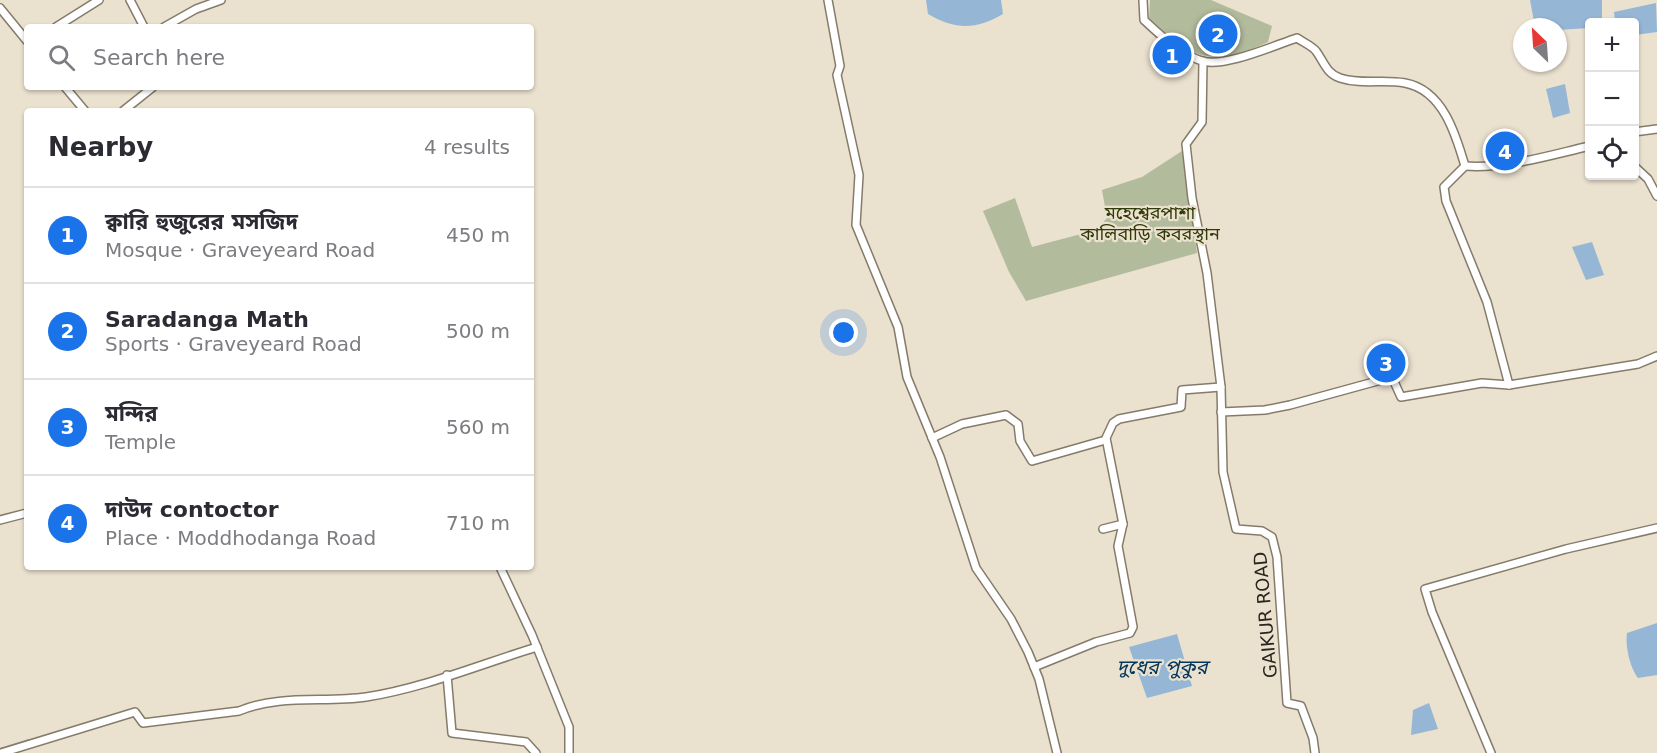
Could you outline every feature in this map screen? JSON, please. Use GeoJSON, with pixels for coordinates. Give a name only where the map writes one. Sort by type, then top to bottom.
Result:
{"type":"FeatureCollection","features":[{"type":"Feature","properties":{"kind":"street"},"geometry":{"type":"LineString","coordinates":[[61,24],[99,0]]}},
{"type":"Feature","properties":{"kind":"street"},"geometry":{"type":"LineString","coordinates":[[130,0],[142,24]]}},
{"type":"Feature","properties":{"kind":"street"},"geometry":{"type":"LineString","coordinates":[[169,24],[196,9],[221,0]]}},
{"type":"Feature","properties":{"kind":"street"},"geometry":{"type":"LineString","coordinates":[[828,0],[840,66],[837,75],[859,175],[856,225],[898,327],[908,377],[961,516],[976,568],[1011,619],[1034,667],[1057,753]]}},
{"type":"Feature","properties":{"kind":"street"},"geometry":{"type":"LineString","coordinates":[[1143,0],[1144,20],[1164,39],[1203,61],[1235,58],[1298,38],[1316,50],[1324,67],[1340,78],[1407,83],[1421,90],[1438,103],[1455,134],[1465,166]]}},
{"type":"Feature","properties":{"kind":"street"},"geometry":{"type":"LineString","coordinates":[[0,8],[24,37]]}},
{"type":"Feature","properties":{"kind":"street"},"geometry":{"type":"LineString","coordinates":[[1203,61],[1202,123],[1186,144],[1192,198],[1207,273],[1221,387],[1221,412],[1290,405],[1392,377],[1401,397],[1482,383],[1509,386],[1638,364],[1657,356]]}},
{"type":"Feature","properties":{"kind":"street"},"geometry":{"type":"LineString","coordinates":[[68,90],[82,108]]}},
{"type":"Feature","properties":{"kind":"street"},"geometry":{"type":"LineString","coordinates":[[127,108],[149,90]]}},
{"type":"Feature","properties":{"kind":"street"},"geometry":{"type":"LineString","coordinates":[[1639,131],[1657,129]]}},
{"type":"Feature","properties":{"kind":"street"},"geometry":{"type":"LineString","coordinates":[[1509,386],[1487,302],[1446,201],[1444,187],[1465,166],[1480,167],[1531,159],[1585,147]]}},
{"type":"Feature","properties":{"kind":"street"},"geometry":{"type":"LineString","coordinates":[[1639,170],[1648,179],[1657,196]]}},
{"type":"Feature","properties":{"kind":"street"},"geometry":{"type":"LineString","coordinates":[[1034,667],[1096,642],[1130,633],[1133,627],[1118,546],[1123,524],[1106,438],[1113,423],[1119,419],[1181,407],[1182,390],[1221,387]]}},
{"type":"Feature","properties":{"kind":"street","name":"GAIKUR ROAD"},"geometry":{"type":"LineString","coordinates":[[1221,412],[1223,472],[1236,530],[1262,531],[1272,537],[1275,547],[1287,703],[1301,706],[1313,738],[1315,753]]}},
{"type":"Feature","properties":{"kind":"street"},"geometry":{"type":"LineString","coordinates":[[933,438],[962,424],[1006,415],[1018,424],[1020,441],[1032,460],[1102,441]]}},
{"type":"Feature","properties":{"kind":"street"},"geometry":{"type":"LineString","coordinates":[[0,520],[24,514]]}},
{"type":"Feature","properties":{"kind":"street"},"geometry":{"type":"LineString","coordinates":[[1103,529],[1123,524]]}},
{"type":"Feature","properties":{"kind":"street"},"geometry":{"type":"LineString","coordinates":[[1491,753],[1432,612],[1425,593],[1427,587],[1657,528]]}},
{"type":"Feature","properties":{"kind":"street"},"geometry":{"type":"LineString","coordinates":[[501,570],[537,647],[568,727],[570,753]]}},
{"type":"Feature","properties":{"kind":"street"},"geometry":{"type":"LineString","coordinates":[[1,753],[135,712],[143,723],[239,711],[250,707],[306,698],[363,698],[404,690],[537,647]]}},
{"type":"Feature","properties":{"kind":"street"},"geometry":{"type":"LineString","coordinates":[[447,675],[452,733],[525,742],[536,753]]}},
{"type":"Feature","properties":{"kind":"green space"},"geometry":{"type":"Polygon","coordinates":[[[1150,0],[1211,0],[1272,26],[1268,42],[1232,55],[1217,57],[1191,51],[1149,20],[1150,0]]]}},
{"type":"Feature","properties":{"kind":"green space","name":"মহেশ্বেরপাশা কালিবাড়ি কবরস্থান"},"geometry":{"type":"Polygon","coordinates":[[[1182,151],[1197,253],[1026,301],[1009,272],[983,211],[1015,198],[1032,247],[1096,230],[1107,218],[1102,190],[1142,177],[1182,151]]]}},
{"type":"Feature","properties":{"kind":"water"},"geometry":{"type":"Polygon","coordinates":[[[926,0],[1001,0],[1003,14],[984,23],[956,25],[928,14],[926,0]]]}},
{"type":"Feature","properties":{"kind":"water"},"geometry":{"type":"Polygon","coordinates":[[[1530,0],[1602,0],[1602,18],[1585,18],[1585,28],[1567,29],[1567,18],[1533,18],[1530,0]]]}},
{"type":"Feature","properties":{"kind":"water"},"geometry":{"type":"Polygon","coordinates":[[[1656,3],[1657,32],[1639,34],[1639,18],[1615,18],[1614,12],[1656,3]]]}},
{"type":"Feature","properties":{"kind":"water"},"geometry":{"type":"Polygon","coordinates":[[[1565,84],[1570,113],[1553,118],[1546,89],[1565,84]]]}},
{"type":"Feature","properties":{"kind":"water"},"geometry":{"type":"Polygon","coordinates":[[[1592,242],[1604,275],[1586,280],[1572,247],[1592,242]]]}},
{"type":"Feature","properties":{"kind":"water"},"geometry":{"type":"Polygon","coordinates":[[[1657,623],[1657,675],[1638,678],[1629,657],[1627,633],[1657,623]]]}},
{"type":"Feature","properties":{"kind":"water","name":"দুধের পুকুর"},"geometry":{"type":"Polygon","coordinates":[[[1177,634],[1192,686],[1147,698],[1129,647],[1177,634]]]}},
{"type":"Feature","properties":{"kind":"water"},"geometry":{"type":"Polygon","coordinates":[[[1429,703],[1438,729],[1411,735],[1413,710],[1429,703]]]}},
{"type":"Feature","properties":{"kind":"waterway"},"geometry":{"type":"LineString","coordinates":[[0,749],[29,740]]}},
{"type":"Feature","properties":{"kind":"place","name":"Saradanga Math"},"geometry":{"type":"Point","coordinates":[1218,34]}},
{"type":"Feature","properties":{"kind":"place","name":"ক্বারি হুজুরের মসজিদ"},"geometry":{"type":"Point","coordinates":[1172,55]}},
{"type":"Feature","properties":{"kind":"place","name":"দাউদ contoctor"},"geometry":{"type":"Point","coordinates":[1505,151]}},
{"type":"Feature","properties":{"kind":"place","name":"মন্দির"},"geometry":{"type":"Point","coordinates":[1386,363]}}]}
